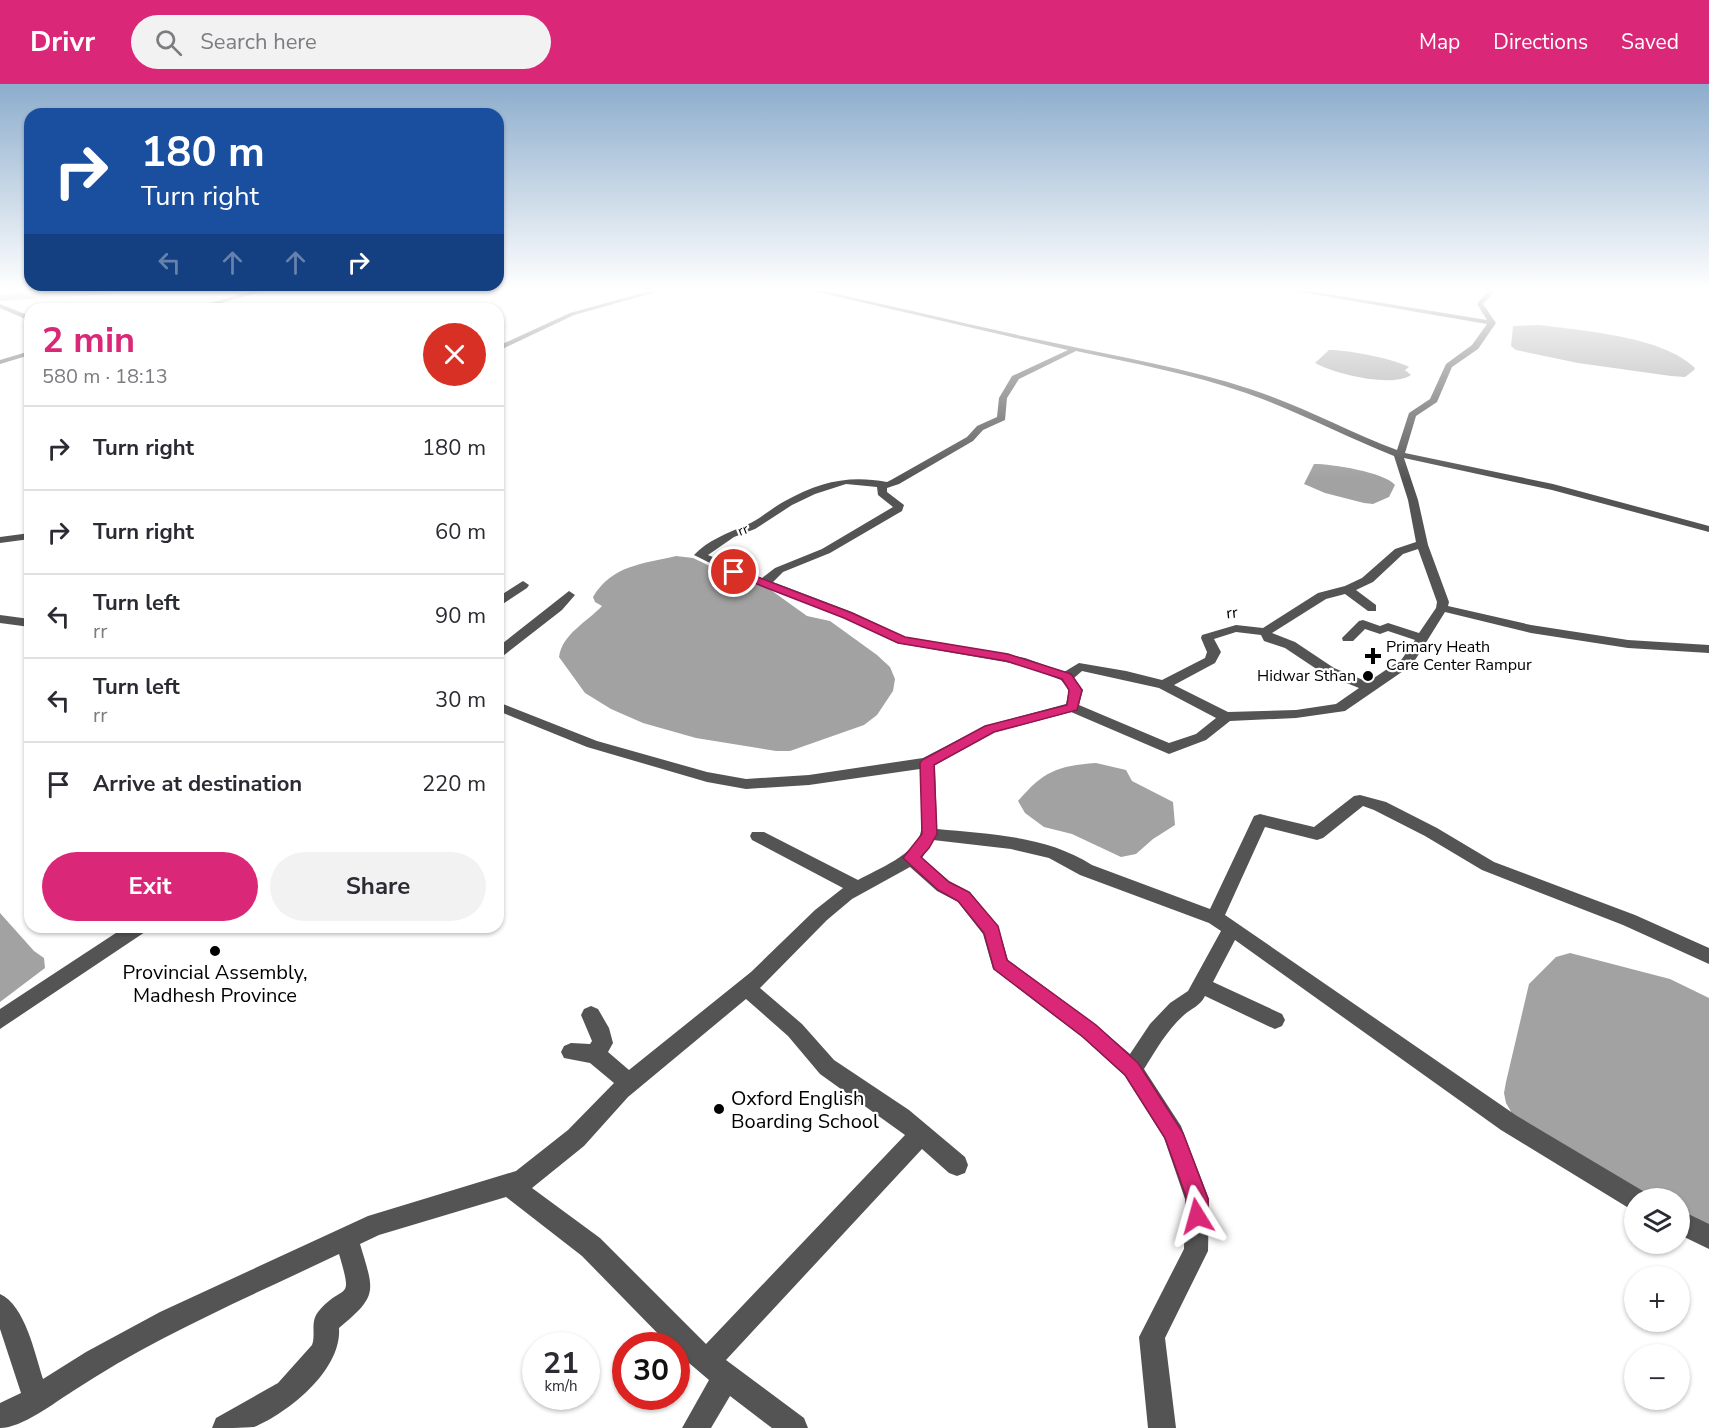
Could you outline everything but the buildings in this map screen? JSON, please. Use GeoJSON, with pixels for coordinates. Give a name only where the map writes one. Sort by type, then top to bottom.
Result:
{"type":"FeatureCollection","features":[{"type":"Feature","properties":{"kind":"street","name":"rr"},"geometry":{"type":"LineString","coordinates":[[1064,354],[1015,378],[1015,382],[1001,400],[1002,418],[980,428],[970,439],[896,483],[845,481],[811,492],[788,502],[751,527],[730,536],[700,555],[734,572],[768,583],[902,640],[1008,658],[1066,676]]}},
{"type":"Feature","properties":{"kind":"street"},"geometry":{"type":"LineString","coordinates":[[1099,354],[1161,366],[1237,388],[1315,417],[1338,430],[1398,454],[1553,487],[1709,529]]}},
{"type":"Feature","properties":{"kind":"street"},"geometry":{"type":"LineString","coordinates":[[1072,707],[1076,690],[1066,676],[1079,667],[1126,675],[1164,685],[1226,717],[1296,714],[1340,708],[1407,662],[1442,608],[1443,602],[1422,545],[1413,500],[1398,454],[1412,415],[1434,400],[1449,366],[1466,354]]}},
{"type":"Feature","properties":{"kind":"street"},"geometry":{"type":"LineString","coordinates":[[0,362],[24,355]]}},
{"type":"Feature","properties":{"kind":"street"},"geometry":{"type":"LineString","coordinates":[[768,583],[766,580],[779,570],[826,551],[898,509],[898,505],[882,493],[882,484]]}},
{"type":"Feature","properties":{"kind":"street"},"geometry":{"type":"LineString","coordinates":[[0,540],[24,537]]}},
{"type":"Feature","properties":{"kind":"street"},"geometry":{"type":"LineString","coordinates":[[1265,632],[1322,596],[1349,589],[1369,579],[1396,552],[1411,545],[1422,545]]}},
{"type":"Feature","properties":{"kind":"street"},"geometry":{"type":"LineString","coordinates":[[504,599],[523,585]]}},
{"type":"Feature","properties":{"kind":"street"},"geometry":{"type":"LineString","coordinates":[[1349,589],[1352,595],[1372,608]]}},
{"type":"Feature","properties":{"kind":"street"},"geometry":{"type":"LineString","coordinates":[[504,648],[558,607],[569,595]]}},
{"type":"Feature","properties":{"kind":"street"},"geometry":{"type":"LineString","coordinates":[[1442,608],[1531,629],[1607,641],[1709,649]]}},
{"type":"Feature","properties":{"kind":"street"},"geometry":{"type":"LineString","coordinates":[[0,619],[24,622]]}},
{"type":"Feature","properties":{"kind":"street"},"geometry":{"type":"LineString","coordinates":[[1348,638],[1363,624],[1380,630],[1388,627],[1423,639]]}},
{"type":"Feature","properties":{"kind":"street","name":"rr"},"geometry":{"type":"LineString","coordinates":[[1164,685],[1209,660],[1214,652],[1207,638],[1224,629],[1240,627],[1265,632],[1269,638],[1290,645],[1329,670],[1370,688]]}},
{"type":"Feature","properties":{"kind":"street"},"geometry":{"type":"LineString","coordinates":[[504,708],[592,744],[707,777],[746,784],[809,780],[927,763],[990,729],[1072,707],[1168,749],[1201,737],[1226,717]]}},
{"type":"Feature","properties":{"kind":"street"},"geometry":{"type":"LineString","coordinates":[[0,1418],[37,1399],[95,1361],[169,1321],[376,1224],[523,1180],[576,1138],[629,1083],[746,987],[821,915],[857,887],[911,858],[924,844],[929,834],[927,763]]}},
{"type":"Feature","properties":{"kind":"street"},"geometry":{"type":"LineString","coordinates":[[1215,918],[1260,820],[1317,834],[1360,800],[1380,806],[1431,832],[1488,866],[1629,920],[1709,956]]}},
{"type":"Feature","properties":{"kind":"street"},"geometry":{"type":"LineString","coordinates":[[929,834],[1032,847],[1077,862],[1086,870],[1215,918],[1509,1122],[1624,1191]]}},
{"type":"Feature","properties":{"kind":"street"},"geometry":{"type":"LineString","coordinates":[[758,836],[857,887]]}},
{"type":"Feature","properties":{"kind":"street"},"geometry":{"type":"LineString","coordinates":[[911,858],[943,886],[964,897],[992,931],[1000,964],[1089,1031],[1132,1069],[1173,1133],[1197,1199],[1196,1251],[1152,1337],[1162,1428]]}},
{"type":"Feature","properties":{"kind":"street"},"geometry":{"type":"LineString","coordinates":[[1132,1069],[1157,1030],[1177,1009],[1195,997],[1232,928]]}},
{"type":"Feature","properties":{"kind":"street"},"geometry":{"type":"LineString","coordinates":[[0,1020],[130,933]]}},
{"type":"Feature","properties":{"kind":"street"},"geometry":{"type":"LineString","coordinates":[[1202,986],[1275,1020]]}},
{"type":"Feature","properties":{"kind":"street"},"geometry":{"type":"LineString","coordinates":[[746,987],[795,1030],[827,1067],[901,1117],[957,1165]]}},
{"type":"Feature","properties":{"kind":"street"},"geometry":{"type":"LineString","coordinates":[[591,1016],[599,1028],[603,1043],[595,1054]]}},
{"type":"Feature","properties":{"kind":"street"},"geometry":{"type":"LineString","coordinates":[[571,1052],[595,1054],[629,1083]]}},
{"type":"Feature","properties":{"kind":"street"},"geometry":{"type":"LineString","coordinates":[[696,1428],[717,1369],[921,1134]]}},
{"type":"Feature","properties":{"kind":"street"},"geometry":{"type":"LineString","coordinates":[[509,1185],[591,1247],[717,1369],[794,1428]]}},
{"type":"Feature","properties":{"kind":"street"},"geometry":{"type":"LineString","coordinates":[[1690,1227],[1709,1237]]}},
{"type":"Feature","properties":{"kind":"street"},"geometry":{"type":"LineString","coordinates":[[226,1428],[287,1392],[323,1353],[327,1341],[326,1322],[354,1299],[360,1284],[346,1238]]}},
{"type":"Feature","properties":{"kind":"street"},"geometry":{"type":"LineString","coordinates":[[0,1307],[9,1318],[37,1399]]}},
{"type":"Feature","properties":{"kind":"shaded area"},"geometry":{"type":"Polygon","coordinates":[[[1325,354],[1361,354],[1402,364],[1409,367],[1405,370],[1411,375],[1402,379],[1378,380],[1349,375],[1315,363],[1325,354]]]}},
{"type":"Feature","properties":{"kind":"shaded area"},"geometry":{"type":"Polygon","coordinates":[[[1534,354],[1674,354],[1695,368],[1685,377],[1578,363],[1534,354]]]}},
{"type":"Feature","properties":{"kind":"shaded area"},"geometry":{"type":"Polygon","coordinates":[[[1314,464],[1333,465],[1369,473],[1389,480],[1395,485],[1389,497],[1373,504],[1325,493],[1304,484],[1314,464]]]}},
{"type":"Feature","properties":{"kind":"shaded area"},"geometry":{"type":"Polygon","coordinates":[[[676,556],[693,558],[742,581],[768,588],[807,616],[830,621],[877,655],[890,667],[895,679],[893,691],[877,715],[864,725],[790,751],[776,751],[696,738],[643,723],[611,709],[585,693],[559,657],[570,635],[602,606],[595,602],[593,597],[609,578],[619,572],[640,564],[676,556]]]}},
{"type":"Feature","properties":{"kind":"shaded area"},"geometry":{"type":"Polygon","coordinates":[[[1096,763],[1126,770],[1132,781],[1173,802],[1175,825],[1153,839],[1136,854],[1121,857],[1072,834],[1044,827],[1025,813],[1018,801],[1044,777],[1061,768],[1096,763]]]}},
{"type":"Feature","properties":{"kind":"shaded area"},"geometry":{"type":"Polygon","coordinates":[[[0,913],[34,951],[44,958],[45,968],[0,1002],[0,913]]]}},
{"type":"Feature","properties":{"kind":"shaded area"},"geometry":{"type":"Polygon","coordinates":[[[1570,953],[1670,979],[1709,998],[1709,1231],[1690,1221],[1690,1188],[1630,1188],[1597,1170],[1514,1117],[1506,1103],[1504,1093],[1506,1082],[1529,984],[1556,957],[1570,953]]]}},
{"type":"Feature","properties":{"kind":"place","name":"Primary Heath Care Center Rampur"},"geometry":{"type":"Point","coordinates":[1373,656]}},
{"type":"Feature","properties":{"kind":"place","name":"Hidwar Sthan"},"geometry":{"type":"Point","coordinates":[1368,676]}},
{"type":"Feature","properties":{"kind":"place","name":"Provincial Assembly, Madhesh Province"},"geometry":{"type":"Point","coordinates":[215,951]}},
{"type":"Feature","properties":{"kind":"place","name":"Oxford English Boarding School"},"geometry":{"type":"Point","coordinates":[719,1109]}},
{"type":"Feature","properties":{"kind":"route"},"geometry":{"type":"LineString","coordinates":[[734,572],[848,615],[902,640],[990,654],[1025,662],[1066,676],[1076,690],[1072,707],[990,729],[927,763],[929,834],[924,844],[911,858],[943,886],[964,897],[992,931],[1000,964],[1089,1031],[1132,1069],[1173,1133],[1197,1199],[1197,1216]]}}]}
